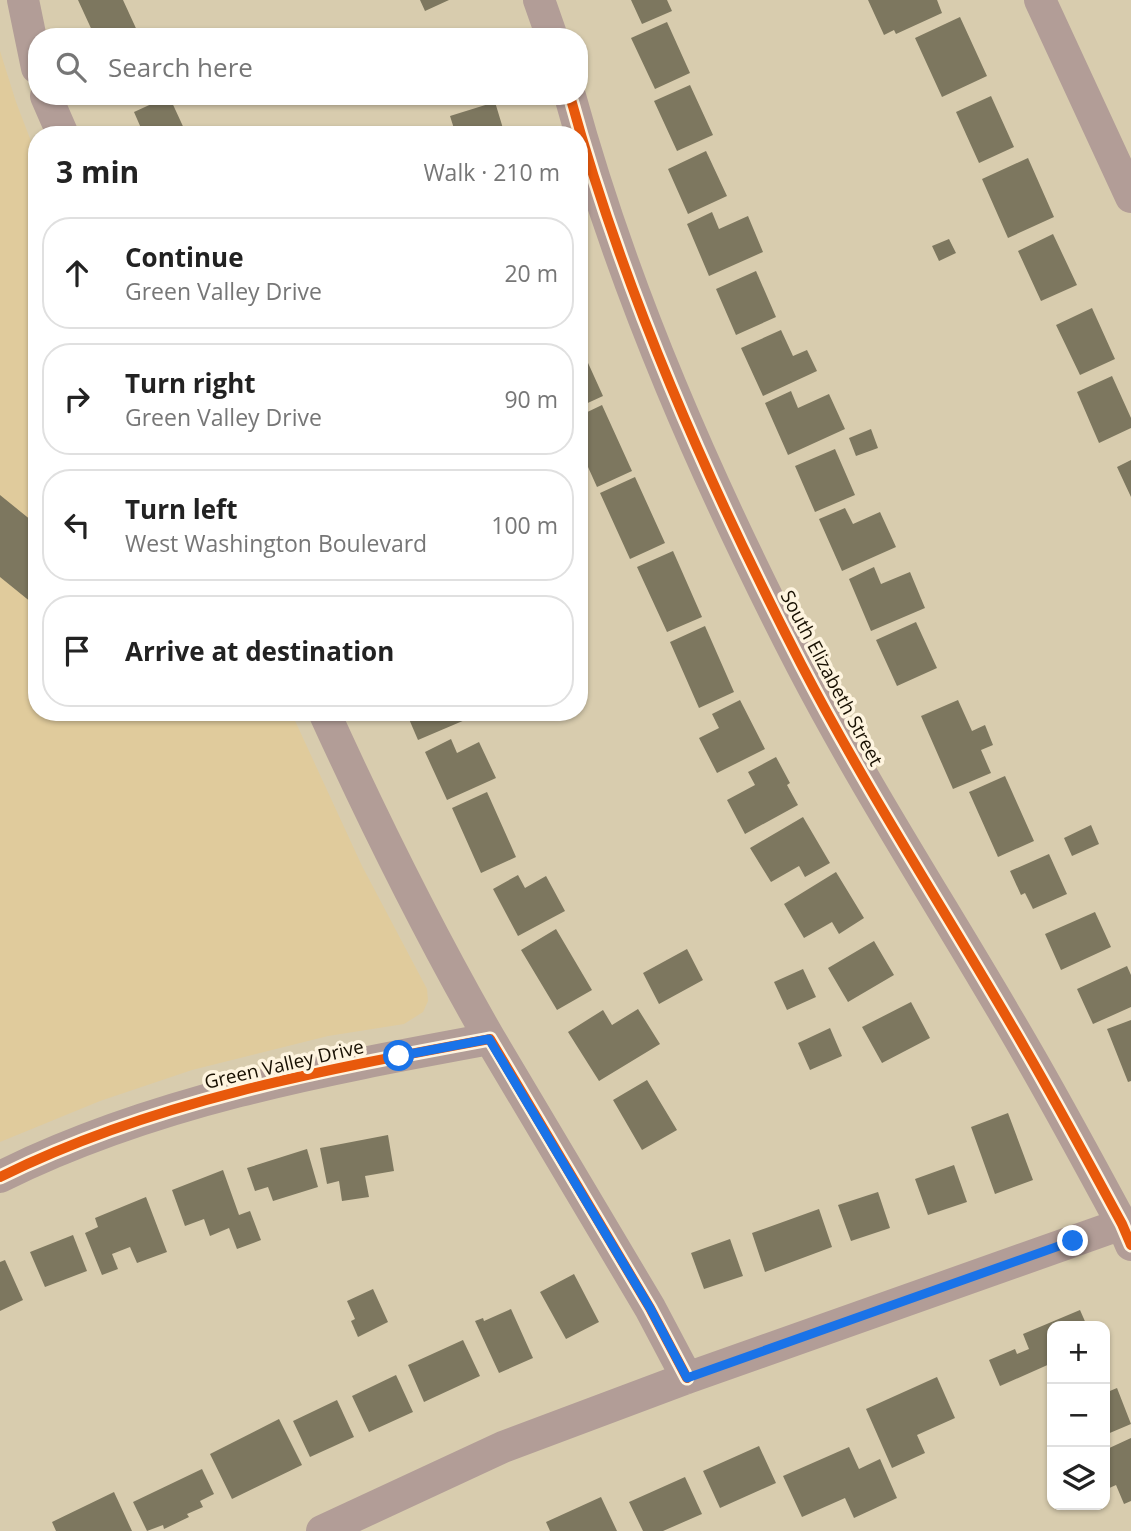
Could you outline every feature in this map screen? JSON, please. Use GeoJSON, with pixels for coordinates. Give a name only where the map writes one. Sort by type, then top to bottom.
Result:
{"type":"FeatureCollection","features":[{"type":"Feature","properties":{"kind":"street"},"geometry":{"type":"LineString","coordinates":[[23,0],[29,28]]}},
{"type":"Feature","properties":{"kind":"street"},"geometry":{"type":"LineString","coordinates":[[539,0],[549,28]]}},
{"type":"Feature","properties":{"kind":"street"},"geometry":{"type":"LineString","coordinates":[[1040,0],[1131,197]]}},
{"type":"Feature","properties":{"kind":"street"},"geometry":{"type":"LineString","coordinates":[[50,105],[59,126]]}},
{"type":"Feature","properties":{"kind":"street","name":"South Elizabeth Street"},"geometry":{"type":"LineString","coordinates":[[573,105],[580,126]]}},
{"type":"Feature","properties":{"kind":"street","name":"South Elizabeth Street"},"geometry":{"type":"LineString","coordinates":[[588,153],[620,253],[666,371],[743,547],[831,719],[1027,1051],[1127,1234]]}},
{"type":"Feature","properties":{"kind":"street"},"geometry":{"type":"LineString","coordinates":[[328,721],[377,829],[448,967],[650,1308],[687,1378]]}},
{"type":"Feature","properties":{"kind":"street","name":"Green Valley Drive"},"geometry":{"type":"LineString","coordinates":[[0,1177],[79,1142],[218,1096],[300,1075],[489,1039]]}},
{"type":"Feature","properties":{"kind":"street"},"geometry":{"type":"LineString","coordinates":[[322,1531],[503,1447],[687,1378],[1127,1234]]}},
{"type":"Feature","properties":{"kind":"shaded area"},"geometry":{"type":"Polygon","coordinates":[[[0,51],[28,133],[28,721],[295,721],[362,866],[427,989],[428,1001],[423,1012],[404,1024],[328,1036],[192,1070],[100,1101],[0,1142],[0,51]]]}},
{"type":"Feature","properties":{"kind":"building"},"geometry":{"type":"Polygon","coordinates":[[[78,0],[123,0],[136,28],[91,28],[78,0]]]}},
{"type":"Feature","properties":{"kind":"building"},"geometry":{"type":"Polygon","coordinates":[[[420,0],[449,0],[425,11],[420,0]]]}},
{"type":"Feature","properties":{"kind":"building"},"geometry":{"type":"Polygon","coordinates":[[[631,0],[667,0],[672,11],[642,24],[631,0]]]}},
{"type":"Feature","properties":{"kind":"building"},"geometry":{"type":"Polygon","coordinates":[[[868,0],[937,0],[942,13],[896,34],[894,30],[884,35],[868,0]]]}},
{"type":"Feature","properties":{"kind":"building"},"geometry":{"type":"Polygon","coordinates":[[[960,17],[987,76],[942,97],[915,38],[960,17]]]}},
{"type":"Feature","properties":{"kind":"building"},"geometry":{"type":"Polygon","coordinates":[[[667,22],[690,73],[655,89],[631,38],[667,22]]]}},
{"type":"Feature","properties":{"kind":"building"},"geometry":{"type":"Polygon","coordinates":[[[690,85],[713,135],[677,151],[654,101],[690,85]]]}},
{"type":"Feature","properties":{"kind":"building"},"geometry":{"type":"Polygon","coordinates":[[[991,96],[1014,147],[979,163],[956,112],[991,96]]]}},
{"type":"Feature","properties":{"kind":"building"},"geometry":{"type":"Polygon","coordinates":[[[149,105],[173,105],[183,126],[140,126],[134,112],[149,105]]]}},
{"type":"Feature","properties":{"kind":"building"},"geometry":{"type":"Polygon","coordinates":[[[485,105],[496,105],[502,126],[453,126],[450,116],[485,105]]]}},
{"type":"Feature","properties":{"kind":"building"},"geometry":{"type":"Polygon","coordinates":[[[706,151],[727,196],[688,214],[668,169],[706,151]]]}},
{"type":"Feature","properties":{"kind":"building"},"geometry":{"type":"Polygon","coordinates":[[[1028,158],[1054,217],[1008,238],[982,179],[1028,158]]]}},
{"type":"Feature","properties":{"kind":"building"},"geometry":{"type":"Polygon","coordinates":[[[712,212],[719,229],[748,216],[763,252],[709,276],[687,224],[712,212]]]}},
{"type":"Feature","properties":{"kind":"building"},"geometry":{"type":"Polygon","coordinates":[[[1053,234],[1077,285],[1041,301],[1018,251],[1053,234]]]}},
{"type":"Feature","properties":{"kind":"building"},"geometry":{"type":"Polygon","coordinates":[[[949,239],[956,253],[939,261],[932,246],[949,239]]]}},
{"type":"Feature","properties":{"kind":"building"},"geometry":{"type":"Polygon","coordinates":[[[756,271],[776,317],[736,335],[716,289],[756,271]]]}},
{"type":"Feature","properties":{"kind":"building"},"geometry":{"type":"Polygon","coordinates":[[[1092,308],[1115,359],[1080,375],[1056,325],[1092,308]]]}},
{"type":"Feature","properties":{"kind":"building"},"geometry":{"type":"Polygon","coordinates":[[[781,330],[793,356],[807,350],[817,371],[763,396],[741,348],[781,330]]]}},
{"type":"Feature","properties":{"kind":"building"},"geometry":{"type":"Polygon","coordinates":[[[588,363],[603,396],[588,403],[588,363]]]}},
{"type":"Feature","properties":{"kind":"building"},"geometry":{"type":"Polygon","coordinates":[[[1112,376],[1131,418],[1131,428],[1099,443],[1077,392],[1112,376]]]}},
{"type":"Feature","properties":{"kind":"building"},"geometry":{"type":"Polygon","coordinates":[[[791,391],[798,408],[829,394],[845,429],[788,455],[765,403],[791,391]]]}},
{"type":"Feature","properties":{"kind":"building"},"geometry":{"type":"Polygon","coordinates":[[[602,405],[632,471],[597,487],[588,467],[588,412],[602,405]]]}},
{"type":"Feature","properties":{"kind":"building"},"geometry":{"type":"Polygon","coordinates":[[[871,429],[878,448],[856,456],[849,438],[871,429]]]}},
{"type":"Feature","properties":{"kind":"building"},"geometry":{"type":"Polygon","coordinates":[[[835,449],[855,495],[815,512],[795,466],[835,449]]]}},
{"type":"Feature","properties":{"kind":"building"},"geometry":{"type":"Polygon","coordinates":[[[1131,460],[1131,497],[1117,467],[1131,460]]]}},
{"type":"Feature","properties":{"kind":"building"},"geometry":{"type":"Polygon","coordinates":[[[635,477],[665,543],[630,559],[600,493],[635,477]]]}},
{"type":"Feature","properties":{"kind":"building"},"geometry":{"type":"Polygon","coordinates":[[[0,495],[28,518],[28,600],[0,577],[0,495]]]}},
{"type":"Feature","properties":{"kind":"building"},"geometry":{"type":"Polygon","coordinates":[[[845,508],[853,524],[880,512],[896,547],[842,571],[819,519],[845,508]]]}},
{"type":"Feature","properties":{"kind":"building"},"geometry":{"type":"Polygon","coordinates":[[[673,551],[702,617],[667,632],[637,567],[673,551]]]}},
{"type":"Feature","properties":{"kind":"building"},"geometry":{"type":"Polygon","coordinates":[[[874,567],[881,584],[910,572],[925,608],[871,631],[849,579],[874,567]]]}},
{"type":"Feature","properties":{"kind":"building"},"geometry":{"type":"Polygon","coordinates":[[[916,622],[937,668],[897,686],[876,640],[916,622]]]}},
{"type":"Feature","properties":{"kind":"building"},"geometry":{"type":"Polygon","coordinates":[[[705,626],[734,692],[699,708],[670,642],[705,626]]]}},
{"type":"Feature","properties":{"kind":"building"},"geometry":{"type":"Polygon","coordinates":[[[740,700],[765,749],[717,773],[699,738],[719,728],[712,714],[740,700]]]}},
{"type":"Feature","properties":{"kind":"building"},"geometry":{"type":"Polygon","coordinates":[[[958,700],[972,731],[985,725],[993,745],[981,750],[991,773],[953,789],[921,716],[958,700]]]}},
{"type":"Feature","properties":{"kind":"building"},"geometry":{"type":"Polygon","coordinates":[[[410,721],[463,721],[418,740],[410,721]]]}},
{"type":"Feature","properties":{"kind":"building"},"geometry":{"type":"Polygon","coordinates":[[[451,739],[457,753],[479,742],[496,778],[447,800],[425,752],[451,739]]]}},
{"type":"Feature","properties":{"kind":"building"},"geometry":{"type":"Polygon","coordinates":[[[776,757],[798,805],[745,834],[727,800],[755,785],[748,772],[776,757]]]}},
{"type":"Feature","properties":{"kind":"building"},"geometry":{"type":"Polygon","coordinates":[[[1005,776],[1034,841],[998,857],[969,792],[1005,776]]]}},
{"type":"Feature","properties":{"kind":"building"},"geometry":{"type":"Polygon","coordinates":[[[487,792],[516,857],[481,873],[452,808],[487,792]]]}},
{"type":"Feature","properties":{"kind":"building"},"geometry":{"type":"Polygon","coordinates":[[[803,817],[830,863],[805,877],[799,866],[771,882],[750,848],[803,817]]]}},
{"type":"Feature","properties":{"kind":"building"},"geometry":{"type":"Polygon","coordinates":[[[1091,825],[1099,844],[1072,856],[1064,838],[1091,825]]]}},
{"type":"Feature","properties":{"kind":"building"},"geometry":{"type":"Polygon","coordinates":[[[1049,854],[1067,894],[1033,909],[1025,893],[1021,895],[1010,871],[1049,854]]]}},
{"type":"Feature","properties":{"kind":"building"},"geometry":{"type":"Polygon","coordinates":[[[836,872],[864,918],[839,934],[832,922],[804,938],[784,904],[836,872]]]}},
{"type":"Feature","properties":{"kind":"building"},"geometry":{"type":"Polygon","coordinates":[[[518,875],[525,888],[546,876],[565,911],[518,936],[493,889],[518,875]]]}},
{"type":"Feature","properties":{"kind":"building"},"geometry":{"type":"Polygon","coordinates":[[[1095,912],[1111,947],[1061,970],[1045,934],[1095,912]]]}},
{"type":"Feature","properties":{"kind":"building"},"geometry":{"type":"Polygon","coordinates":[[[556,929],[592,990],[557,1010],[521,950],[556,929]]]}},
{"type":"Feature","properties":{"kind":"building"},"geometry":{"type":"Polygon","coordinates":[[[874,941],[894,975],[848,1002],[828,968],[874,941]]]}},
{"type":"Feature","properties":{"kind":"building"},"geometry":{"type":"Polygon","coordinates":[[[687,949],[703,980],[659,1004],[643,973],[687,949]]]}},
{"type":"Feature","properties":{"kind":"building"},"geometry":{"type":"Polygon","coordinates":[[[1127,966],[1131,975],[1131,1007],[1093,1024],[1077,989],[1127,966]]]}},
{"type":"Feature","properties":{"kind":"building"},"geometry":{"type":"Polygon","coordinates":[[[803,969],[816,997],[787,1010],[774,982],[803,969]]]}},
{"type":"Feature","properties":{"kind":"building"},"geometry":{"type":"Polygon","coordinates":[[[911,1002],[930,1038],[882,1063],[862,1027],[911,1002]]]}},
{"type":"Feature","properties":{"kind":"building"},"geometry":{"type":"Polygon","coordinates":[[[638,1009],[660,1044],[599,1081],[568,1032],[603,1010],[612,1025],[638,1009]]]}},
{"type":"Feature","properties":{"kind":"building"},"geometry":{"type":"Polygon","coordinates":[[[1131,1020],[1131,1081],[1128,1082],[1107,1029],[1131,1020]]]}},
{"type":"Feature","properties":{"kind":"building"},"geometry":{"type":"Polygon","coordinates":[[[830,1028],[842,1056],[810,1070],[798,1043],[830,1028]]]}},
{"type":"Feature","properties":{"kind":"building"},"geometry":{"type":"Polygon","coordinates":[[[647,1080],[677,1130],[642,1150],[613,1100],[647,1080]]]}},
{"type":"Feature","properties":{"kind":"building"},"geometry":{"type":"Polygon","coordinates":[[[1008,1113],[1033,1180],[995,1194],[971,1127],[1008,1113]]]}},
{"type":"Feature","properties":{"kind":"building"},"geometry":{"type":"Polygon","coordinates":[[[388,1135],[394,1171],[365,1176],[369,1197],[342,1201],[339,1181],[327,1184],[320,1148],[388,1135]]]}},
{"type":"Feature","properties":{"kind":"building"},"geometry":{"type":"Polygon","coordinates":[[[307,1149],[318,1187],[273,1201],[268,1187],[255,1191],[247,1168],[307,1149]]]}},
{"type":"Feature","properties":{"kind":"building"},"geometry":{"type":"Polygon","coordinates":[[[954,1165],[967,1202],[928,1215],[915,1179],[954,1165]]]}},
{"type":"Feature","properties":{"kind":"building"},"geometry":{"type":"Polygon","coordinates":[[[223,1170],[239,1215],[250,1211],[261,1240],[237,1249],[229,1228],[210,1236],[204,1219],[185,1226],[172,1190],[223,1170]]]}},
{"type":"Feature","properties":{"kind":"building"},"geometry":{"type":"Polygon","coordinates":[[[878,1192],[890,1228],[851,1241],[838,1205],[878,1192]]]}},
{"type":"Feature","properties":{"kind":"building"},"geometry":{"type":"Polygon","coordinates":[[[146,1197],[167,1252],[137,1263],[130,1247],[112,1254],[118,1269],[102,1275],[85,1233],[98,1227],[95,1218],[146,1197]]]}},
{"type":"Feature","properties":{"kind":"building"},"geometry":{"type":"Polygon","coordinates":[[[819,1209],[832,1247],[765,1272],[752,1233],[819,1209]]]}},
{"type":"Feature","properties":{"kind":"building"},"geometry":{"type":"Polygon","coordinates":[[[73,1235],[87,1271],[45,1287],[30,1252],[73,1235]]]}},
{"type":"Feature","properties":{"kind":"building"},"geometry":{"type":"Polygon","coordinates":[[[730,1239],[743,1276],[704,1289],[691,1253],[730,1239]]]}},
{"type":"Feature","properties":{"kind":"building"},"geometry":{"type":"Polygon","coordinates":[[[5,1260],[23,1300],[0,1311],[0,1262],[5,1260]]]}},
{"type":"Feature","properties":{"kind":"building"},"geometry":{"type":"Polygon","coordinates":[[[574,1274],[599,1322],[566,1339],[540,1292],[574,1274]]]}},
{"type":"Feature","properties":{"kind":"building"},"geometry":{"type":"Polygon","coordinates":[[[373,1289],[388,1322],[358,1337],[351,1321],[355,1319],[347,1301],[373,1289]]]}},
{"type":"Feature","properties":{"kind":"building"},"geometry":{"type":"Polygon","coordinates":[[[511,1309],[533,1358],[499,1373],[475,1321],[483,1318],[484,1321],[511,1309]]]}},
{"type":"Feature","properties":{"kind":"building"},"geometry":{"type":"Polygon","coordinates":[[[1080,1310],[1085,1321],[1054,1321],[1080,1310]]]}},
{"type":"Feature","properties":{"kind":"building"},"geometry":{"type":"Polygon","coordinates":[[[1047,1324],[1047,1365],[1000,1386],[989,1360],[1015,1349],[1017,1354],[1029,1349],[1023,1334],[1047,1324]]]}},
{"type":"Feature","properties":{"kind":"building"},"geometry":{"type":"Polygon","coordinates":[[[463,1340],[480,1376],[424,1402],[408,1365],[463,1340]]]}},
{"type":"Feature","properties":{"kind":"building"},"geometry":{"type":"Polygon","coordinates":[[[396,1375],[413,1412],[369,1432],[352,1396],[396,1375]]]}},
{"type":"Feature","properties":{"kind":"building"},"geometry":{"type":"Polygon","coordinates":[[[937,1377],[955,1418],[917,1435],[925,1453],[892,1468],[866,1409],[937,1377]]]}},
{"type":"Feature","properties":{"kind":"building"},"geometry":{"type":"Polygon","coordinates":[[[1117,1388],[1131,1424],[1110,1433],[1110,1391],[1117,1388]]]}},
{"type":"Feature","properties":{"kind":"building"},"geometry":{"type":"Polygon","coordinates":[[[337,1400],[354,1437],[310,1457],[293,1421],[337,1400]]]}},
{"type":"Feature","properties":{"kind":"building"},"geometry":{"type":"Polygon","coordinates":[[[279,1419],[302,1465],[232,1499],[210,1454],[279,1419]]]}},
{"type":"Feature","properties":{"kind":"building"},"geometry":{"type":"Polygon","coordinates":[[[1131,1438],[1131,1501],[1124,1504],[1116,1485],[1110,1488],[1110,1448],[1131,1438]]]}},
{"type":"Feature","properties":{"kind":"building"},"geometry":{"type":"Polygon","coordinates":[[[759,1446],[776,1483],[720,1508],[703,1471],[759,1446]]]}},
{"type":"Feature","properties":{"kind":"building"},"geometry":{"type":"Polygon","coordinates":[[[849,1447],[859,1469],[880,1459],[897,1498],[854,1518],[845,1498],[802,1517],[783,1476],[849,1447]]]}},
{"type":"Feature","properties":{"kind":"building"},"geometry":{"type":"Polygon","coordinates":[[[202,1469],[214,1494],[200,1501],[203,1507],[164,1529],[163,1525],[147,1531],[133,1502],[202,1469]]]}},
{"type":"Feature","properties":{"kind":"building"},"geometry":{"type":"Polygon","coordinates":[[[685,1477],[702,1514],[663,1531],[643,1531],[629,1502],[685,1477]]]}},
{"type":"Feature","properties":{"kind":"building"},"geometry":{"type":"Polygon","coordinates":[[[114,1492],[132,1531],[56,1531],[52,1522],[114,1492]]]}},
{"type":"Feature","properties":{"kind":"building"},"geometry":{"type":"Polygon","coordinates":[[[601,1497],[617,1531],[550,1531],[546,1522],[601,1497]]]}},
{"type":"Feature","properties":{"kind":"cycle path"},"geometry":{"type":"LineString","coordinates":[[573,105],[579,126]]}},
{"type":"Feature","properties":{"kind":"cycle path"},"geometry":{"type":"LineString","coordinates":[[588,157],[642,315],[701,457],[767,596],[827,714],[1039,1073],[1131,1245]]}},
{"type":"Feature","properties":{"kind":"cycle path"},"geometry":{"type":"LineString","coordinates":[[0,1177],[117,1128],[178,1108],[301,1076],[490,1039],[650,1308],[687,1378]]}},
{"type":"Feature","properties":{"kind":"route"},"geometry":{"type":"LineString","coordinates":[[399,1056],[489,1039],[650,1308],[687,1378],[1073,1241]]}}]}
